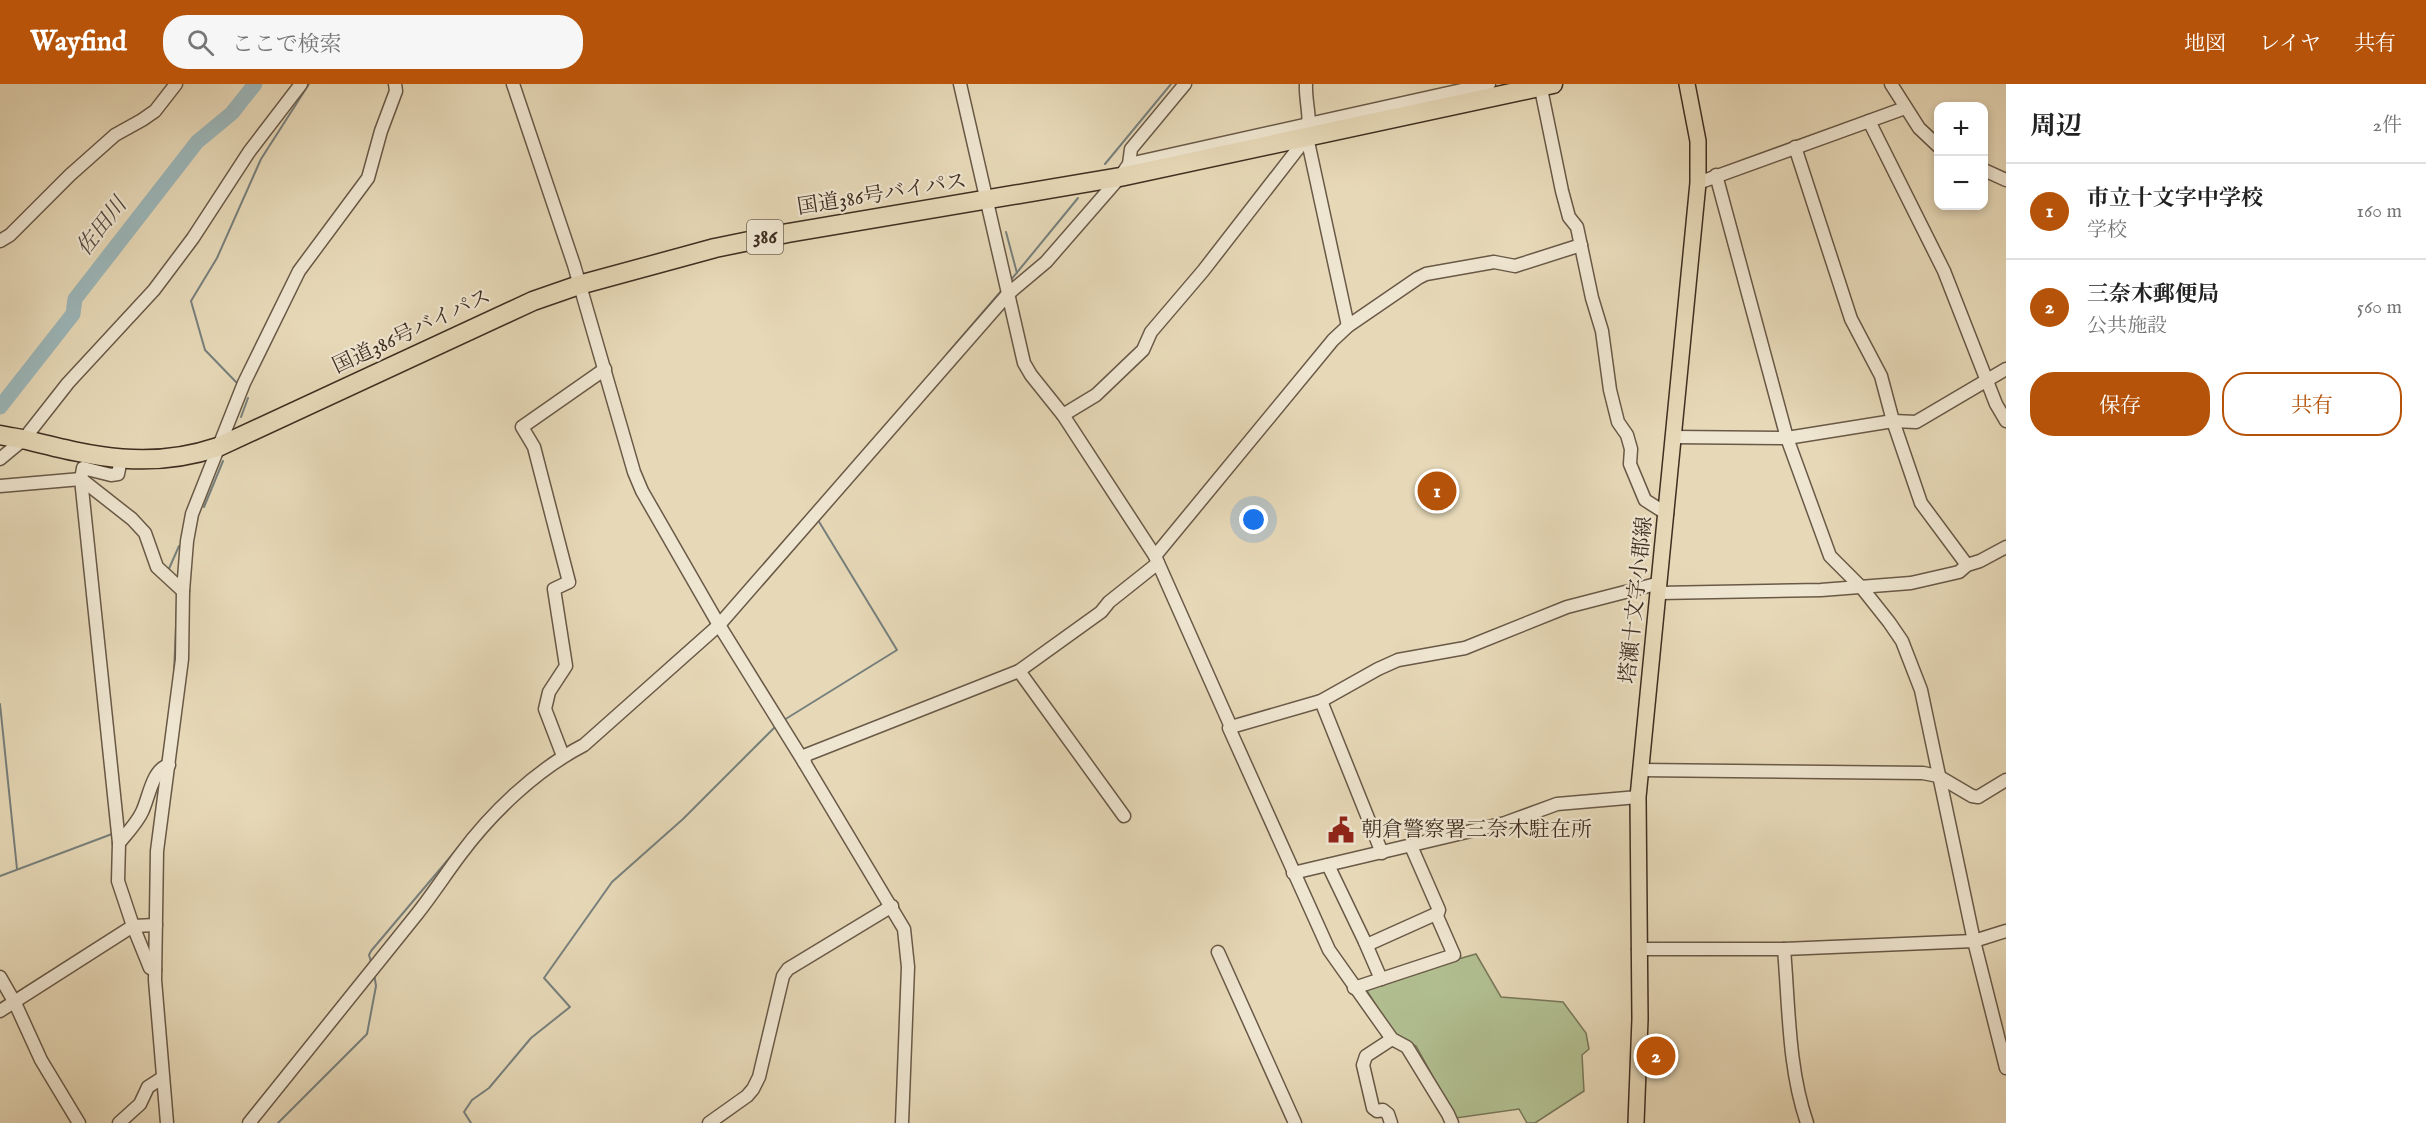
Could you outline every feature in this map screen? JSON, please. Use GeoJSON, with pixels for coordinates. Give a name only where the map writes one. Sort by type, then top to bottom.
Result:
{"type":"FeatureCollection","features":[{"type":"Feature","properties":{"kind":"highway","name":"国道386号バイパス"},"geometry":{"type":"LineString","coordinates":[[11,437],[76,453],[121,459],[178,458],[218,447],[533,301],[579,285],[715,248],[788,233],[986,200],[1309,131],[1544,85]]}},
{"type":"Feature","properties":{"kind":"main road","name":"塔瀬十文字小郡線"},"geometry":{"type":"LineString","coordinates":[[1636,1123],[1640,1019],[1638,797],[1698,183],[1698,141],[1687,84]]}},
{"type":"Feature","properties":{"kind":"street"},"geometry":{"type":"LineString","coordinates":[[0,241],[10,235],[70,175],[115,135],[154,111],[176,84]]}},
{"type":"Feature","properties":{"kind":"street"},"geometry":{"type":"LineString","coordinates":[[0,459],[11,437],[68,383],[154,290],[193,238],[249,152],[301,84]]}},
{"type":"Feature","properties":{"kind":"street"},"geometry":{"type":"LineString","coordinates":[[167,1123],[155,970],[157,851],[182,659],[183,591],[187,541],[192,514],[244,383],[299,271],[368,178],[381,131],[396,91],[394,84]]}},
{"type":"Feature","properties":{"kind":"street"},"geometry":{"type":"LineString","coordinates":[[513,84],[579,285],[634,471],[642,491],[719,625],[904,929],[908,967],[902,1123]]}},
{"type":"Feature","properties":{"kind":"street"},"geometry":{"type":"LineString","coordinates":[[960,84],[1024,363],[1063,415],[1156,559],[1329,950],[1392,1040],[1407,1047],[1452,1123]]}},
{"type":"Feature","properties":{"kind":"street"},"geometry":{"type":"LineString","coordinates":[[249,1123],[426,903],[471,841],[530,782],[563,756],[584,745],[719,625],[1008,294],[1046,262],[1124,171],[1131,149],[1185,84]]}},
{"type":"Feature","properties":{"kind":"street"},"geometry":{"type":"LineString","coordinates":[[1306,84],[1309,131],[1348,326]]}},
{"type":"Feature","properties":{"kind":"street"},"geometry":{"type":"LineString","coordinates":[[1063,415],[1096,395],[1143,350],[1151,332],[1203,271],[1309,131],[1489,84]]}},
{"type":"Feature","properties":{"kind":"street"},"geometry":{"type":"LineString","coordinates":[[1891,84],[1919,128],[1934,142]]}},
{"type":"Feature","properties":{"kind":"street"},"geometry":{"type":"LineString","coordinates":[[1544,85],[1562,191],[1569,217],[1577,227],[1603,339],[1610,390],[1618,422],[1627,435],[1631,449],[1630,464],[1645,500],[1667,514]]}},
{"type":"Feature","properties":{"kind":"street"},"geometry":{"type":"LineString","coordinates":[[1698,183],[1905,108]]}},
{"type":"Feature","properties":{"kind":"street"},"geometry":{"type":"LineString","coordinates":[[1869,121],[1944,271],[1996,404],[2006,421]]}},
{"type":"Feature","properties":{"kind":"street"},"geometry":{"type":"LineString","coordinates":[[1795,147],[1851,318],[1881,376],[1893,421],[1921,503],[1967,565]]}},
{"type":"Feature","properties":{"kind":"street"},"geometry":{"type":"LineString","coordinates":[[1988,172],[2006,180]]}},
{"type":"Feature","properties":{"kind":"street"},"geometry":{"type":"LineString","coordinates":[[1716,175],[1787,438],[1830,556],[1862,588],[1902,641],[1921,690],[1974,941],[2006,1068]]}},
{"type":"Feature","properties":{"kind":"street"},"geometry":{"type":"LineString","coordinates":[[804,762],[806,755],[1018,671],[1101,612],[1156,559],[1334,340],[1348,326],[1426,274],[1494,262],[1515,267],[1581,245]]}},
{"type":"Feature","properties":{"kind":"street"},"geometry":{"type":"LineString","coordinates":[[563,756],[545,709],[549,692],[567,666],[554,589],[569,582],[534,447],[522,427],[605,369]]}},
{"type":"Feature","properties":{"kind":"street"},"geometry":{"type":"LineString","coordinates":[[1673,437],[1787,438],[1893,421],[1916,422],[2006,369]]}},
{"type":"Feature","properties":{"kind":"street"},"geometry":{"type":"LineString","coordinates":[[121,459],[118,474],[111,475],[83,468],[81,478],[119,843],[118,880],[150,968],[155,970]]}},
{"type":"Feature","properties":{"kind":"street"},"geometry":{"type":"LineString","coordinates":[[0,486],[81,478],[132,519],[145,533],[157,567],[183,591]]}},
{"type":"Feature","properties":{"kind":"street"},"geometry":{"type":"LineString","coordinates":[[1231,727],[1321,701],[1398,660],[1465,648],[1568,607],[1660,588],[1862,588],[1935,578],[1959,572],[1967,565],[2006,547]]}},
{"type":"Feature","properties":{"kind":"street"},"geometry":{"type":"LineString","coordinates":[[1018,671],[1124,816]]}},
{"type":"Feature","properties":{"kind":"street"},"geometry":{"type":"LineString","coordinates":[[1321,701],[1382,853]]}},
{"type":"Feature","properties":{"kind":"street"},"geometry":{"type":"LineString","coordinates":[[119,843],[141,814],[163,766],[169,765]]}},
{"type":"Feature","properties":{"kind":"street"},"geometry":{"type":"LineString","coordinates":[[1640,770],[1923,773],[1938,776],[1972,796],[1978,797],[2006,780]]}},
{"type":"Feature","properties":{"kind":"street"},"geometry":{"type":"LineString","coordinates":[[1293,873],[1505,823],[1557,804],[1638,797]]}},
{"type":"Feature","properties":{"kind":"street"},"geometry":{"type":"LineString","coordinates":[[1365,942],[1369,944],[1436,914],[1439,910],[1411,846]]}},
{"type":"Feature","properties":{"kind":"street"},"geometry":{"type":"LineString","coordinates":[[1328,865],[1381,979]]}},
{"type":"Feature","properties":{"kind":"street"},"geometry":{"type":"LineString","coordinates":[[709,1123],[753,1089],[759,1077],[783,976],[788,969],[892,906]]}},
{"type":"Feature","properties":{"kind":"street"},"geometry":{"type":"LineString","coordinates":[[1354,987],[1454,955],[1436,914]]}},
{"type":"Feature","properties":{"kind":"street"},"geometry":{"type":"LineString","coordinates":[[0,1011],[133,926],[156,925]]}},
{"type":"Feature","properties":{"kind":"street"},"geometry":{"type":"LineString","coordinates":[[1638,949],[1784,949],[1974,941],[2006,931]]}},
{"type":"Feature","properties":{"kind":"street"},"geometry":{"type":"LineString","coordinates":[[1784,949],[1795,1073],[1800,1101],[1808,1123]]}},
{"type":"Feature","properties":{"kind":"street"},"geometry":{"type":"LineString","coordinates":[[1218,952],[1295,1123]]}},
{"type":"Feature","properties":{"kind":"street"},"geometry":{"type":"LineString","coordinates":[[0,977],[15,1003],[41,1060],[79,1123]]}},
{"type":"Feature","properties":{"kind":"street"},"geometry":{"type":"LineString","coordinates":[[1390,1123],[1388,1114],[1383,1110],[1377,1112],[1373,1108],[1363,1065],[1366,1056],[1392,1040]]}},
{"type":"Feature","properties":{"kind":"street"},"geometry":{"type":"LineString","coordinates":[[120,1123],[141,1104],[148,1088],[162,1078]]}},
{"type":"Feature","properties":{"kind":"green space"},"geometry":{"type":"Polygon","coordinates":[[[1476,954],[1501,997],[1563,1002],[1586,1033],[1589,1049],[1582,1055],[1584,1091],[1535,1123],[1527,1123],[1519,1109],[1456,1118],[1416,1046],[1395,1035],[1364,986],[1476,954]]]}},
{"type":"Feature","properties":{"kind":"waterway","name":"佐田川"},"geometry":{"type":"LineString","coordinates":[[0,407],[73,314],[75,299],[197,142],[232,113],[255,84]]}},
{"type":"Feature","properties":{"kind":"waterway"},"geometry":{"type":"LineString","coordinates":[[236,382],[205,350],[191,301],[217,258],[261,159],[309,84]]}},
{"type":"Feature","properties":{"kind":"waterway"},"geometry":{"type":"LineString","coordinates":[[1105,164],[1171,84]]}},
{"type":"Feature","properties":{"kind":"waterway"},"geometry":{"type":"LineString","coordinates":[[1010,281],[1078,198]]}},
{"type":"Feature","properties":{"kind":"waterway"},"geometry":{"type":"LineString","coordinates":[[1006,232],[1017,273]]}},
{"type":"Feature","properties":{"kind":"waterway"},"geometry":{"type":"LineString","coordinates":[[947,354],[1002,290]]}},
{"type":"Feature","properties":{"kind":"waterway"},"geometry":{"type":"LineString","coordinates":[[241,417],[248,398]]}},
{"type":"Feature","properties":{"kind":"waterway"},"geometry":{"type":"LineString","coordinates":[[204,507],[223,461]]}},
{"type":"Feature","properties":{"kind":"waterway"},"geometry":{"type":"LineString","coordinates":[[784,720],[897,650],[818,520]]}},
{"type":"Feature","properties":{"kind":"waterway"},"geometry":{"type":"LineString","coordinates":[[168,571],[179,546]]}},
{"type":"Feature","properties":{"kind":"waterway"},"geometry":{"type":"LineString","coordinates":[[174,672],[177,602]]}},
{"type":"Feature","properties":{"kind":"waterway"},"geometry":{"type":"LineString","coordinates":[[667,663],[712,623]]}},
{"type":"Feature","properties":{"kind":"waterway"},"geometry":{"type":"LineString","coordinates":[[0,704],[17,869]]}},
{"type":"Feature","properties":{"kind":"waterway"},"geometry":{"type":"LineString","coordinates":[[471,1123],[464,1112],[472,1100],[489,1088],[531,1038],[570,1007],[544,978],[612,882],[683,819],[777,725]]}},
{"type":"Feature","properties":{"kind":"waterway"},"geometry":{"type":"LineString","coordinates":[[372,965],[369,955],[371,951],[484,817]]}},
{"type":"Feature","properties":{"kind":"waterway"},"geometry":{"type":"LineString","coordinates":[[0,876],[112,834]]}},
{"type":"Feature","properties":{"kind":"waterway"},"geometry":{"type":"LineString","coordinates":[[278,1123],[367,1034],[376,986],[374,973]]}},
{"type":"Feature","properties":{"kind":"place","name":"市立十文字中学校"},"geometry":{"type":"Point","coordinates":[1437,491]}},
{"type":"Feature","properties":{"kind":"place","name":"朝倉警察署三奈木駐在所"},"geometry":{"type":"Point","coordinates":[1341,830]}},
{"type":"Feature","properties":{"kind":"place","name":"三奈木郵便局"},"geometry":{"type":"Point","coordinates":[1656,1056]}}]}
